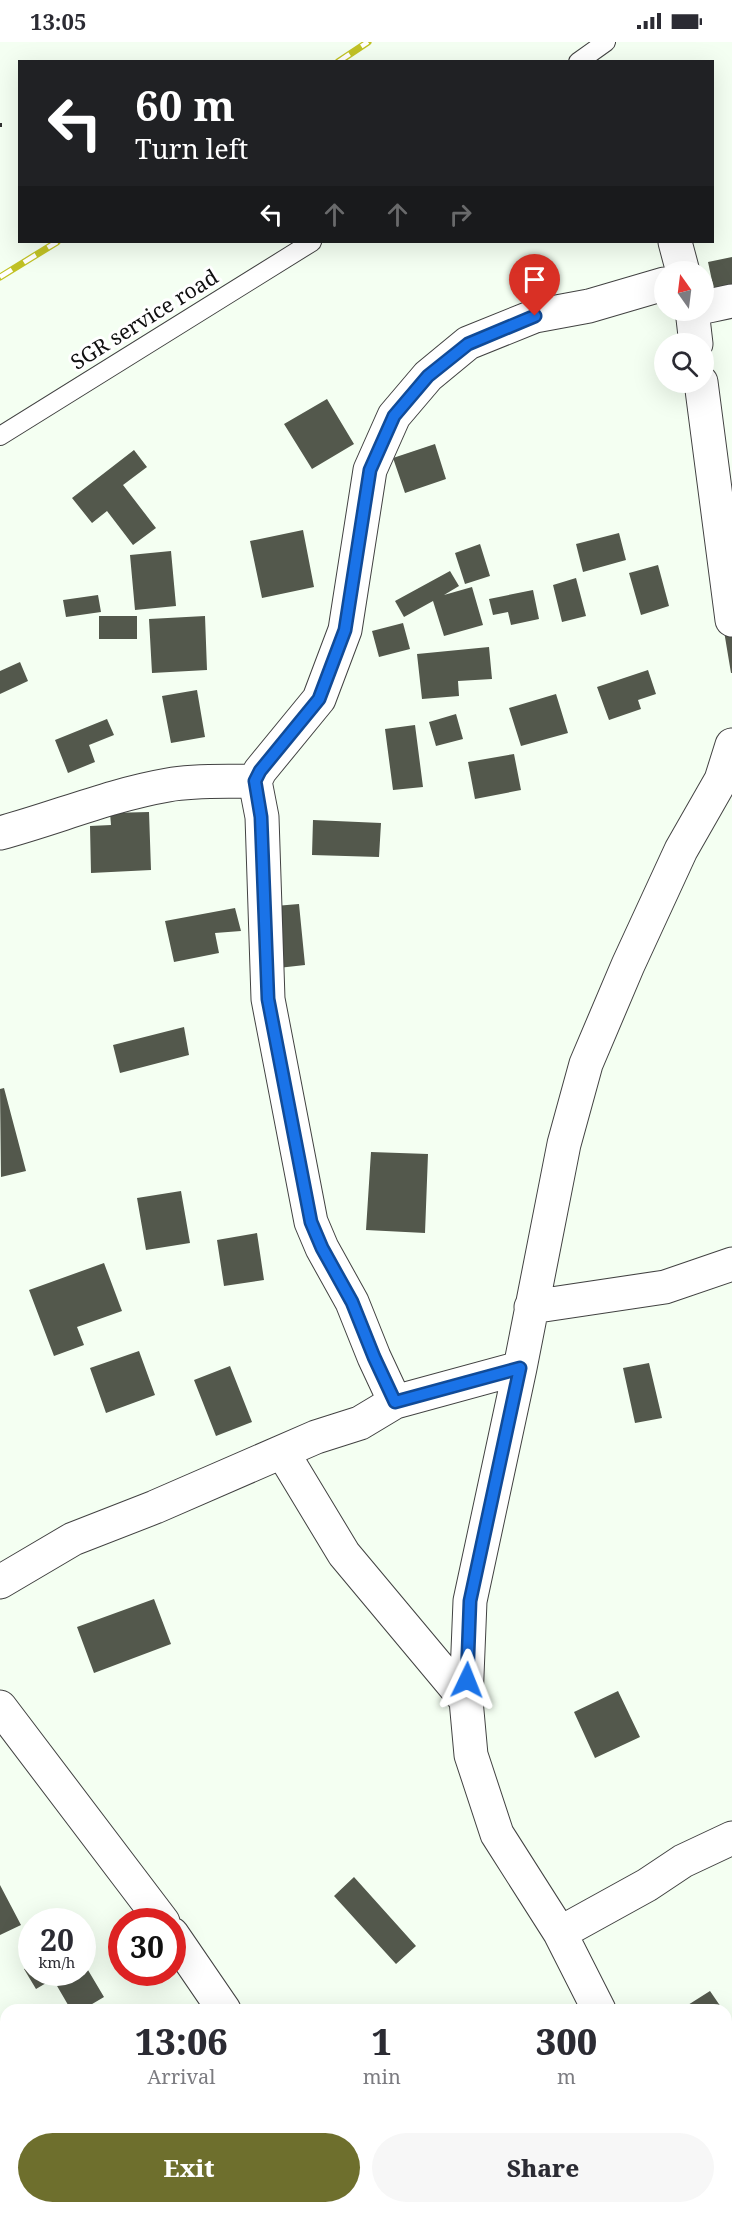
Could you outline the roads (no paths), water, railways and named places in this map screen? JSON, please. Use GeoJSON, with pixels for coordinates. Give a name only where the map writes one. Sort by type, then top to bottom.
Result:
{"type":"FeatureCollection","features":[{"type":"Feature","properties":{"kind":"street"},"geometry":{"type":"LineString","coordinates":[[675,243],[680,261]]}},
{"type":"Feature","properties":{"kind":"street"},"geometry":{"type":"LineString","coordinates":[[395,1402],[352,1302],[322,1248],[311,1222],[268,999],[261,817],[255,781],[260,771],[319,699],[345,630],[370,470],[394,416],[428,376],[468,344],[535,316],[589,306],[654,287]]}},
{"type":"Feature","properties":{"kind":"street"},"geometry":{"type":"LineString","coordinates":[[714,304],[732,301]]}},
{"type":"Feature","properties":{"kind":"street"},"geometry":{"type":"LineString","coordinates":[[702,393],[732,620]]}},
{"type":"Feature","properties":{"kind":"street"},"geometry":{"type":"LineString","coordinates":[[596,2004],[560,1933],[497,1834],[471,1755],[466,1700],[470,1601],[520,1368],[564,1144],[586,1064],[681,850],[721,780],[732,745]]}},
{"type":"Feature","properties":{"kind":"street"},"geometry":{"type":"LineString","coordinates":[[0,833],[30,825],[87,804],[169,785],[255,781]]}},
{"type":"Feature","properties":{"kind":"street"},"geometry":{"type":"LineString","coordinates":[[531,1307],[665,1287],[732,1264]]}},
{"type":"Feature","properties":{"kind":"street"},"geometry":{"type":"LineString","coordinates":[[0,1582],[73,1539],[155,1507],[316,1437],[360,1423],[395,1402],[520,1368]]}},
{"type":"Feature","properties":{"kind":"street"},"geometry":{"type":"LineString","coordinates":[[283,1453],[344,1554],[466,1700]]}},
{"type":"Feature","properties":{"kind":"street"},"geometry":{"type":"LineString","coordinates":[[0,1707],[152,1908]]}},
{"type":"Feature","properties":{"kind":"street"},"geometry":{"type":"LineString","coordinates":[[560,1933],[647,1885],[683,1861],[732,1838]]}},
{"type":"Feature","properties":{"kind":"street"},"geometry":{"type":"LineString","coordinates":[[186,1954],[220,2004]]}},
{"type":"Feature","properties":{"kind":"lane"},"geometry":{"type":"LineString","coordinates":[[581,60],[606,42]]}},
{"type":"Feature","properties":{"kind":"lane","name":"SGR service road"},"geometry":{"type":"LineString","coordinates":[[0,436],[310,243]]}},
{"type":"Feature","properties":{"kind":"railway"},"geometry":{"type":"LineString","coordinates":[[341,60],[368,42]]}},
{"type":"Feature","properties":{"kind":"railway"},"geometry":{"type":"LineString","coordinates":[[0,277],[55,243]]}}]}
